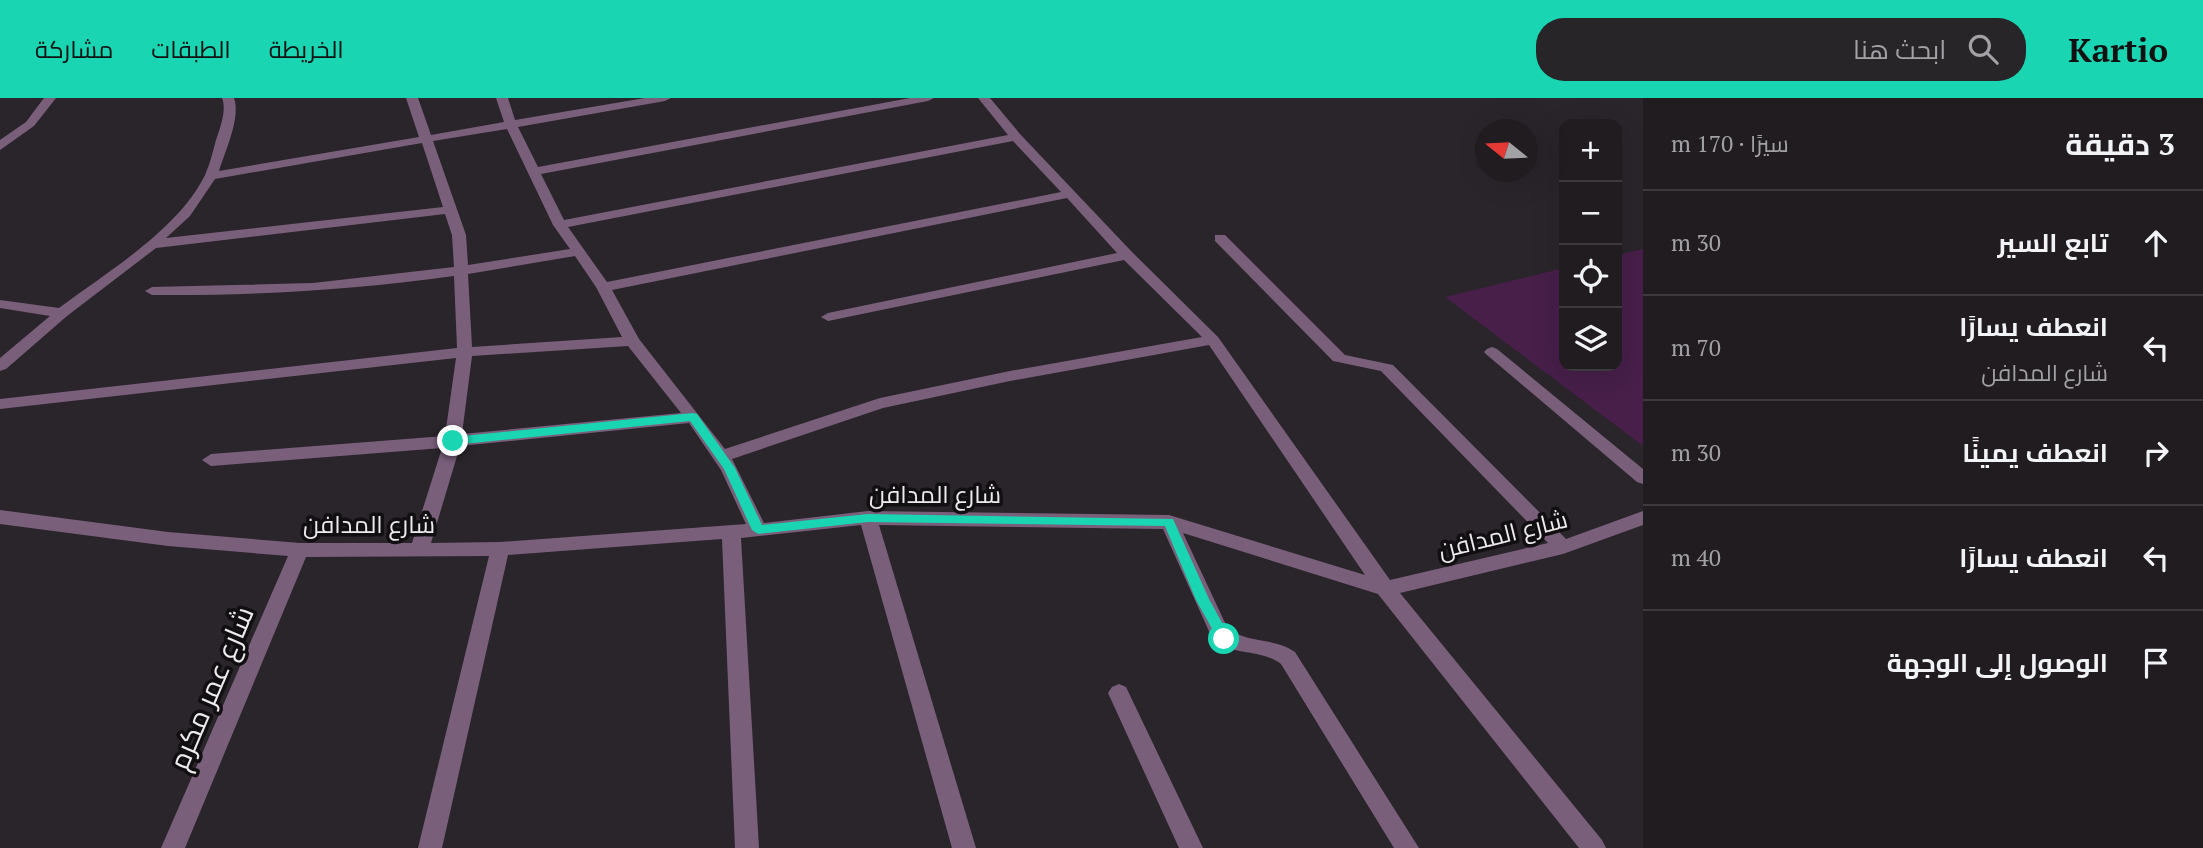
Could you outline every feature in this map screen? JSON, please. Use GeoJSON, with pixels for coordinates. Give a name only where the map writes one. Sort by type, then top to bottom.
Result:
{"type":"FeatureCollection","features":[{"type":"Feature","properties":{"kind":"street"},"geometry":{"type":"LineString","coordinates":[[3,142],[30,124],[50,98]]}},
{"type":"Feature","properties":{"kind":"street"},"geometry":{"type":"LineString","coordinates":[[0,366],[62,313],[152,244],[185,213],[211,176],[226,128],[229,100],[246,98]]}},
{"type":"Feature","properties":{"kind":"street"},"geometry":{"type":"LineString","coordinates":[[412,98],[458,235],[465,352],[453,441],[419,550]]}},
{"type":"Feature","properties":{"kind":"street"},"geometry":{"type":"LineString","coordinates":[[502,98],[511,125],[560,225],[603,288],[632,341],[722,457],[758,530]]}},
{"type":"Feature","properties":{"kind":"street"},"geometry":{"type":"LineString","coordinates":[[211,176],[665,98]]}},
{"type":"Feature","properties":{"kind":"street"},"geometry":{"type":"LineString","coordinates":[[535,171],[928,98]]}},
{"type":"Feature","properties":{"kind":"street"},"geometry":{"type":"LineString","coordinates":[[984,98],[1069,194],[1213,340],[1385,589],[1594,848]]}},
{"type":"Feature","properties":{"kind":"street"},"geometry":{"type":"LineString","coordinates":[[560,225],[1016,137]]}},
{"type":"Feature","properties":{"kind":"street"},"geometry":{"type":"LineString","coordinates":[[603,288],[1069,194]]}},
{"type":"Feature","properties":{"kind":"street"},"geometry":{"type":"LineString","coordinates":[[152,244],[450,209]]}},
{"type":"Feature","properties":{"kind":"street"},"geometry":{"type":"LineString","coordinates":[[1220,238],[1339,358],[1351,362],[1374,363],[1387,368],[1563,547]]}},
{"type":"Feature","properties":{"kind":"street"},"geometry":{"type":"LineString","coordinates":[[152,290],[293,290],[459,273],[577,252]]}},
{"type":"Feature","properties":{"kind":"street"},"geometry":{"type":"LineString","coordinates":[[828,317],[1127,255]]}},
{"type":"Feature","properties":{"kind":"street"},"geometry":{"type":"LineString","coordinates":[[0,304],[62,313]]}},
{"type":"Feature","properties":{"kind":"street"},"geometry":{"type":"LineString","coordinates":[[722,457],[880,403],[1010,376],[1213,340]]}},
{"type":"Feature","properties":{"kind":"street"},"geometry":{"type":"LineString","coordinates":[[0,404],[465,352],[632,341]]}},
{"type":"Feature","properties":{"kind":"street"},"geometry":{"type":"LineString","coordinates":[[1492,352],[1643,478]]}},
{"type":"Feature","properties":{"kind":"street"},"geometry":{"type":"LineString","coordinates":[[211,460],[453,441],[693,417]]}},
{"type":"Feature","properties":{"kind":"street","name":"شارع المدافن"},"geometry":{"type":"LineString","coordinates":[[0,517],[168,539],[300,550],[500,549],[758,530],[868,518],[1169,522],[1385,589],[1563,547],[1643,518]]}},
{"type":"Feature","properties":{"kind":"street"},"geometry":{"type":"LineString","coordinates":[[868,518],[964,848]]}},
{"type":"Feature","properties":{"kind":"street"},"geometry":{"type":"LineString","coordinates":[[1169,522],[1219,632],[1233,643],[1274,648],[1288,658],[1407,848]]}},
{"type":"Feature","properties":{"kind":"street"},"geometry":{"type":"LineString","coordinates":[[731,532],[747,848]]}},
{"type":"Feature","properties":{"kind":"street"},"geometry":{"type":"LineString","coordinates":[[430,848],[500,549]]}},
{"type":"Feature","properties":{"kind":"street","name":"شارع عمر مكرم"},"geometry":{"type":"LineString","coordinates":[[173,848],[300,550]]}},
{"type":"Feature","properties":{"kind":"street"},"geometry":{"type":"LineString","coordinates":[[1119,693],[1191,848]]}},
{"type":"Feature","properties":{"kind":"shaded area"},"geometry":{"type":"Polygon","coordinates":[[[1643,249],[1643,446],[1445,297],[1559,269],[1559,371],[1622,371],[1622,254],[1643,249]]]}},
{"type":"Feature","properties":{"kind":"route"},"geometry":{"type":"LineString","coordinates":[[453,441],[693,417],[729,468],[758,530],[868,518],[1169,522],[1203,600],[1224,639]]}}]}
